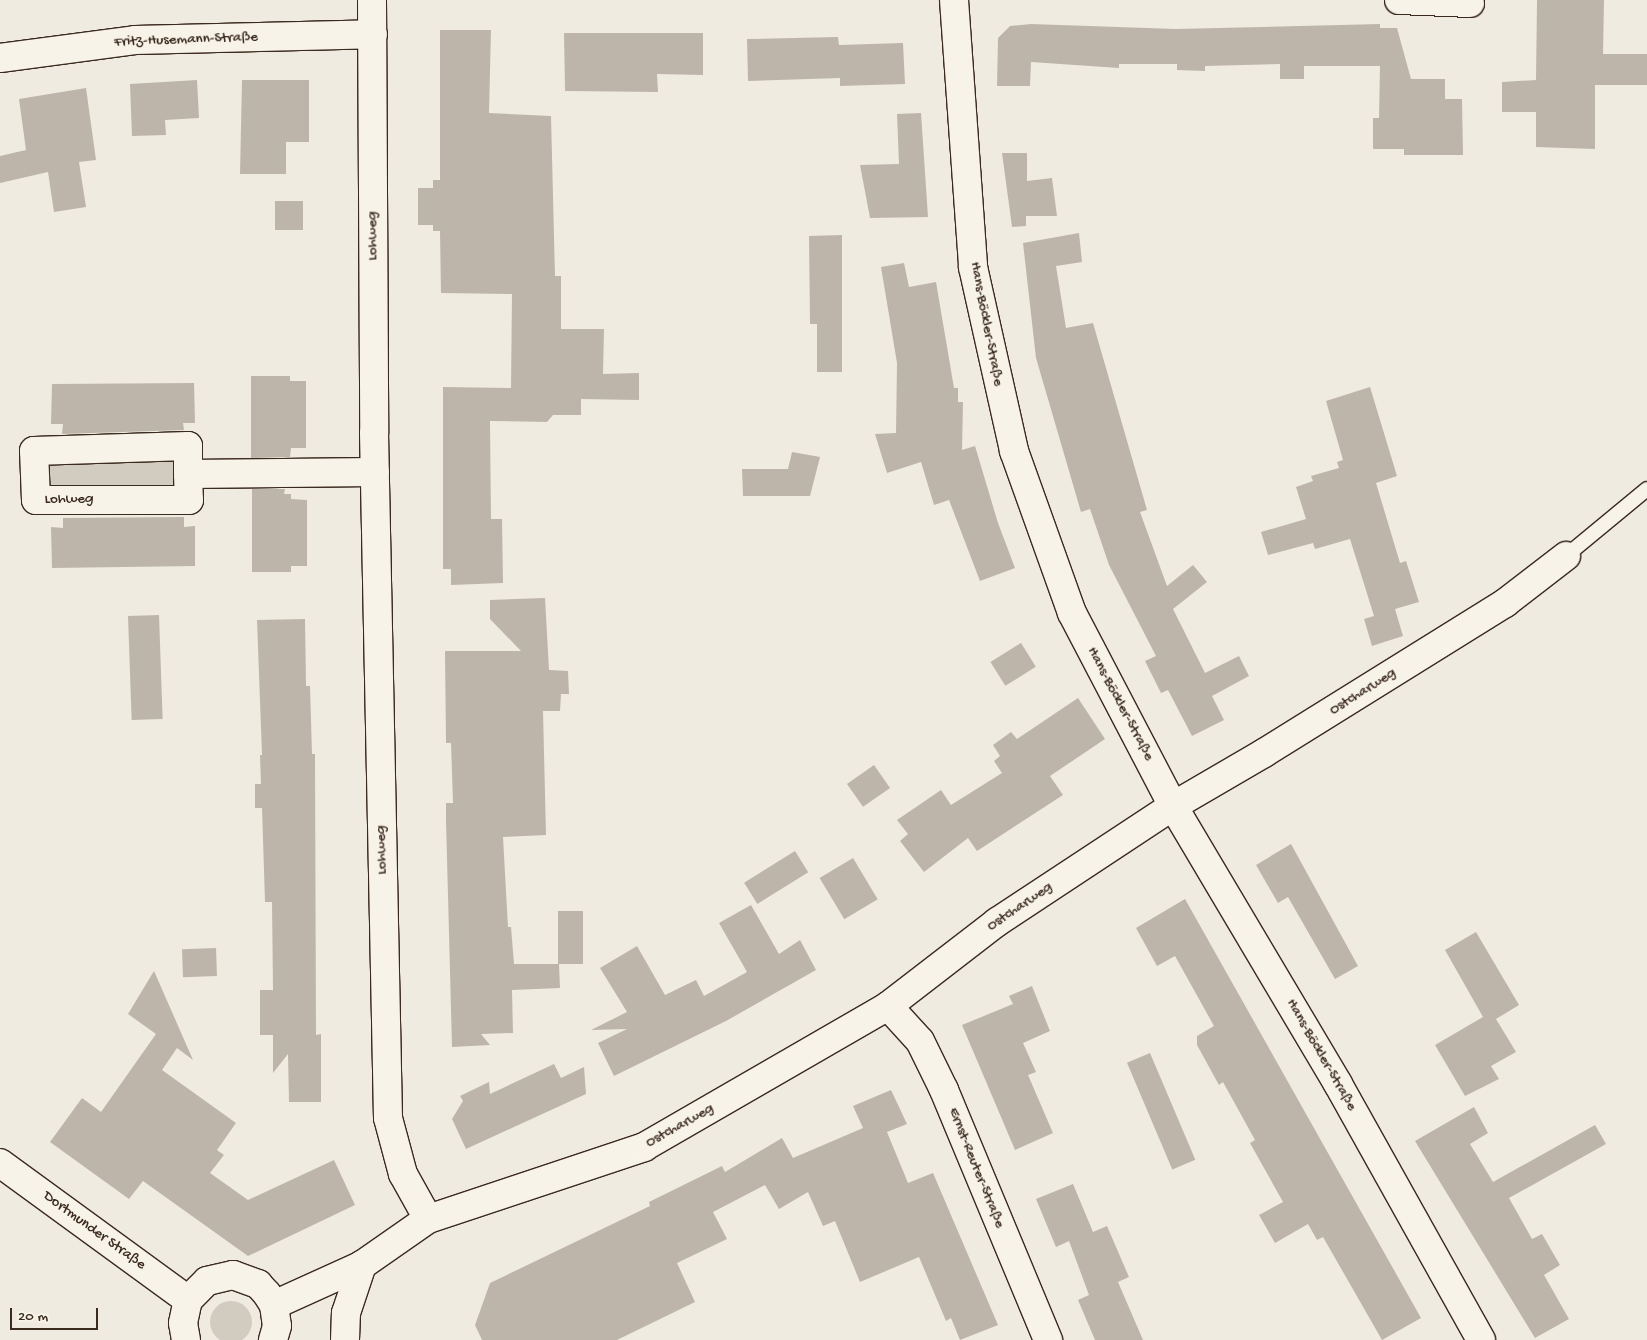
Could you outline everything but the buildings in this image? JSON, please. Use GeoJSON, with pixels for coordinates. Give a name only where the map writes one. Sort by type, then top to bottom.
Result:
{"type":"FeatureCollection","features":[{"type":"Feature","properties":{"kind":"street","name":"Lohweg"},"geometry":{"type":"LineString","coordinates":[[372,0],[375,472],[388,1118],[403,1174],[428,1219]]}},
{"type":"Feature","properties":{"kind":"street","name":"Hans-Böckler-Straße"},"geometry":{"type":"LineString","coordinates":[[954,0],[973,267],[1014,451],[1072,613],[1174,806],[1338,1084],[1481,1340]]}},
{"type":"Feature","properties":{"kind":"street"},"geometry":{"type":"LineString","coordinates":[[1399,0],[1470,3]]}},
{"type":"Feature","properties":{"kind":"street","name":"Fritz-Husemann-Straße"},"geometry":{"type":"LineString","coordinates":[[0,58],[135,40],[373,34]]}},
{"type":"Feature","properties":{"kind":"street","name":"Lohweg"},"geometry":{"type":"LineString","coordinates":[[188,446],[188,474],[189,500],[36,500],[34,451],[188,446]]}},
{"type":"Feature","properties":{"kind":"street"},"geometry":{"type":"LineString","coordinates":[[188,474],[375,472]]}},
{"type":"Feature","properties":{"kind":"street","name":"Ostcharweg"},"geometry":{"type":"LineString","coordinates":[[274,1306],[362,1265],[428,1219],[644,1147],[888,1006],[997,922],[1174,806],[1272,748],[1505,603],[1566,556]]}},
{"type":"Feature","properties":{"kind":"street","name":"Ernst-Reuter-Straße"},"geometry":{"type":"LineString","coordinates":[[888,1006],[920,1041],[944,1090],[1048,1340]]}},
{"type":"Feature","properties":{"kind":"street","name":"Dortmunder Straße"},"geometry":{"type":"LineString","coordinates":[[0,1162],[188,1300]]}},
{"type":"Feature","properties":{"kind":"street"},"geometry":{"type":"LineString","coordinates":[[345,1340],[346,1314],[362,1265]]}},
{"type":"Feature","properties":{"kind":"street"},"geometry":{"type":"LineString","coordinates":[[186,1340],[183,1323],[188,1300],[207,1281],[233,1275],[258,1284],[274,1306],[277,1326],[273,1340]]}},
{"type":"Feature","properties":{"kind":"lane","name":"Ostcharweg"},"geometry":{"type":"LineString","coordinates":[[1566,556],[1647,489]]}},
{"type":"Feature","properties":{"kind":"shaded area"},"geometry":{"type":"Polygon","coordinates":[[[44,460],[174,460],[174,491],[44,491],[44,460]]]}},
{"type":"Feature","properties":{"kind":"shaded area"},"geometry":{"type":"Polygon","coordinates":[[[235,1301],[243,1304],[249,1310],[252,1322],[249,1334],[243,1340],[227,1343],[219,1340],[213,1334],[210,1318],[213,1310],[219,1304],[235,1301]]]}}]}
